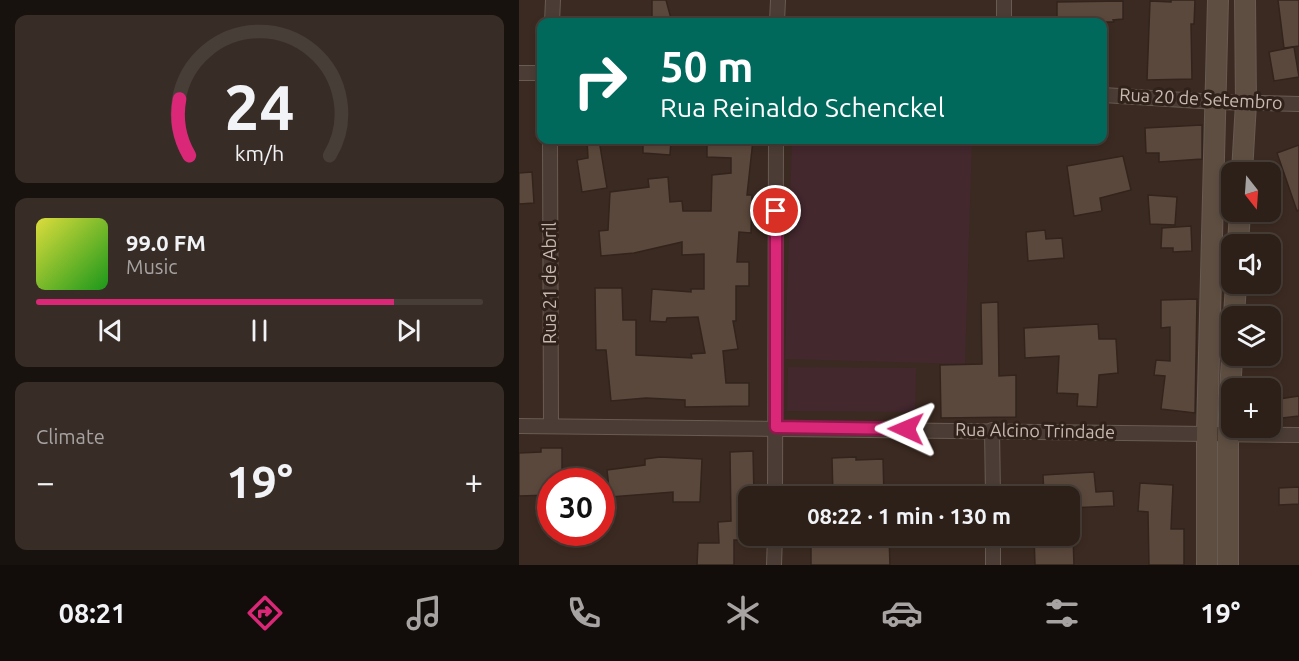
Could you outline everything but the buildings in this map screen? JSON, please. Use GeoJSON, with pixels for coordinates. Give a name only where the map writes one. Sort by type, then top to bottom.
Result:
{"type":"FeatureCollection","features":[{"type":"Feature","properties":{"kind":"main road"},"geometry":{"type":"LineString","coordinates":[[1207,565],[1207,433],[1218,0]]}},
{"type":"Feature","properties":{"kind":"main road"},"geometry":{"type":"LineString","coordinates":[[1243,162],[1246,103],[1245,0]]}},
{"type":"Feature","properties":{"kind":"main road"},"geometry":{"type":"LineString","coordinates":[[1228,438],[1228,565]]}},
{"type":"Feature","properties":{"kind":"street"},"geometry":{"type":"LineString","coordinates":[[552,0],[552,18]]}},
{"type":"Feature","properties":{"kind":"street"},"geometry":{"type":"LineString","coordinates":[[777,18],[778,0]]}},
{"type":"Feature","properties":{"kind":"street"},"geometry":{"type":"LineString","coordinates":[[1003,18],[1004,0]]}},
{"type":"Feature","properties":{"kind":"street"},"geometry":{"type":"LineString","coordinates":[[519,74],[537,73]]}},
{"type":"Feature","properties":{"kind":"street","name":"Rua 20 de Setembro"},"geometry":{"type":"LineString","coordinates":[[1107,94],[1217,102],[1299,104]]}},
{"type":"Feature","properties":{"kind":"street","name":"Rua 21 de Abril"},"geometry":{"type":"LineString","coordinates":[[550,144],[551,426]]}},
{"type":"Feature","properties":{"kind":"street"},"geometry":{"type":"LineString","coordinates":[[775,486],[776,144]]}},
{"type":"Feature","properties":{"kind":"street","name":"Rua Alcino Trindade"},"geometry":{"type":"LineString","coordinates":[[519,426],[776,427],[1221,434]]}},
{"type":"Feature","properties":{"kind":"street"},"geometry":{"type":"LineString","coordinates":[[992,430],[993,486]]}},
{"type":"Feature","properties":{"kind":"street","name":"Rua Alcino Trindade"},"geometry":{"type":"LineString","coordinates":[[1281,435],[1299,435]]}},
{"type":"Feature","properties":{"kind":"street"},"geometry":{"type":"LineString","coordinates":[[774,565],[775,546]]}},
{"type":"Feature","properties":{"kind":"street"},"geometry":{"type":"LineString","coordinates":[[993,546],[993,565]]}},
{"type":"Feature","properties":{"kind":"shaded area"},"geometry":{"type":"Polygon","coordinates":[[[792,144],[972,144],[965,364],[785,359],[792,144]]]}},
{"type":"Feature","properties":{"kind":"shaded area"},"geometry":{"type":"Polygon","coordinates":[[[788,367],[916,368],[915,412],[787,411],[788,367]]]}},
{"type":"Feature","properties":{"kind":"route"},"geometry":{"type":"LineString","coordinates":[[776,211],[776,427],[906,429]]}}]}
